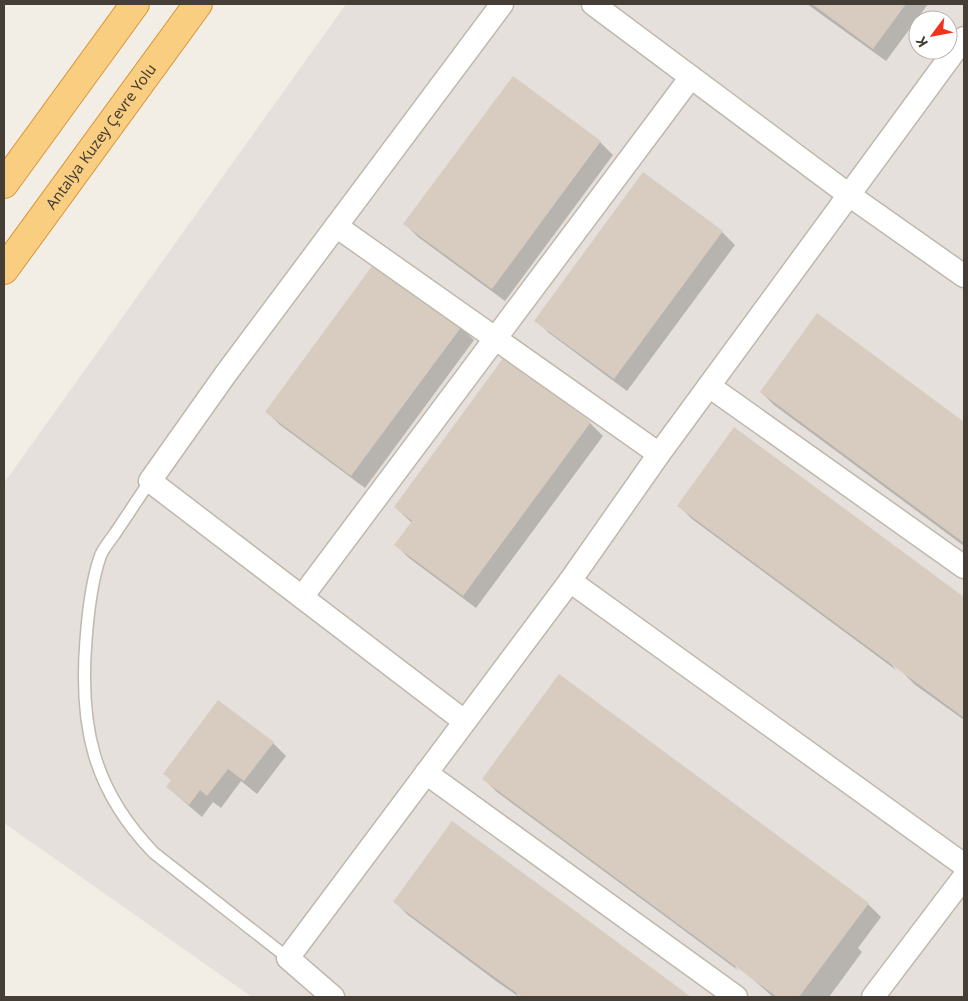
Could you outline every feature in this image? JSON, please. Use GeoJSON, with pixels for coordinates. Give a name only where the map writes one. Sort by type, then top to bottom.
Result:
{"type":"FeatureCollection","features":[{"type":"Feature","properties":{"kind":"highway"},"geometry":{"type":"LineString","coordinates":[[4,184],[135,4]]}},
{"type":"Feature","properties":{"kind":"highway","name":"Antalya Kuzey Çevre Yolu"},"geometry":{"type":"LineString","coordinates":[[4,270],[198,4]]}},
{"type":"Feature","properties":{"kind":"street"},"geometry":{"type":"LineString","coordinates":[[464,721],[150,481],[225,375],[502,4]]}},
{"type":"Feature","properties":{"kind":"street"},"geometry":{"type":"LineString","coordinates":[[594,4],[849,195],[964,276]]}},
{"type":"Feature","properties":{"kind":"street"},"geometry":{"type":"LineString","coordinates":[[333,997],[288,958],[570,581],[659,454],[964,38]]}},
{"type":"Feature","properties":{"kind":"street"},"geometry":{"type":"LineString","coordinates":[[302,597],[691,76]]}},
{"type":"Feature","properties":{"kind":"street"},"geometry":{"type":"LineString","coordinates":[[336,226],[659,454]]}},
{"type":"Feature","properties":{"kind":"street"},"geometry":{"type":"LineString","coordinates":[[709,386],[964,567]]}},
{"type":"Feature","properties":{"kind":"street"},"geometry":{"type":"LineString","coordinates":[[570,581],[964,865]]}},
{"type":"Feature","properties":{"kind":"street"},"geometry":{"type":"LineString","coordinates":[[426,774],[736,997]]}},
{"type":"Feature","properties":{"kind":"street"},"geometry":{"type":"LineString","coordinates":[[964,878],[961,896],[964,908]]}},
{"type":"Feature","properties":{"kind":"street"},"geometry":{"type":"LineString","coordinates":[[873,997],[964,878]]}},
{"type":"Feature","properties":{"kind":"lane"},"geometry":{"type":"LineString","coordinates":[[150,481],[100,556],[92,592],[87,623],[84,671],[85,707],[91,748],[108,792],[136,834],[154,853],[288,958]]}},
{"type":"Feature","properties":{"kind":"shaded area"},"geometry":{"type":"Polygon","coordinates":[[[346,4],[964,4],[964,997],[252,997],[4,823],[4,483],[346,4]]]}},
{"type":"Feature","properties":{"kind":"building"},"geometry":{"type":"Polygon","coordinates":[[[812,4],[906,4],[873,49],[812,4]]]}},
{"type":"Feature","properties":{"kind":"building"},"geometry":{"type":"Polygon","coordinates":[[[513,76],[601,141],[492,289],[403,224],[513,76]]]}},
{"type":"Feature","properties":{"kind":"building"},"geometry":{"type":"Polygon","coordinates":[[[643,172],[723,231],[614,379],[534,321],[643,172]]]}},
{"type":"Feature","properties":{"kind":"building"},"geometry":{"type":"Polygon","coordinates":[[[375,262],[462,326],[351,476],[265,412],[375,262]]]}},
{"type":"Feature","properties":{"kind":"building"},"geometry":{"type":"Polygon","coordinates":[[[817,313],[964,422],[964,543],[760,392],[817,313]]]}},
{"type":"Feature","properties":{"kind":"building"},"geometry":{"type":"Polygon","coordinates":[[[504,357],[591,422],[463,596],[394,545],[412,521],[394,507],[504,357]]]}},
{"type":"Feature","properties":{"kind":"building"},"geometry":{"type":"Polygon","coordinates":[[[734,427],[964,597],[964,718],[677,506],[734,427]]]}},
{"type":"Feature","properties":{"kind":"building"},"geometry":{"type":"Polygon","coordinates":[[[559,674],[869,903],[799,997],[777,997],[482,779],[559,674]]]}},
{"type":"Feature","properties":{"kind":"building"},"geometry":{"type":"Polygon","coordinates":[[[218,700],[274,742],[244,781],[228,769],[207,796],[200,790],[189,805],[166,787],[171,780],[163,774],[218,700]]]}},
{"type":"Feature","properties":{"kind":"building"},"geometry":{"type":"Polygon","coordinates":[[[452,821],[691,997],[522,997],[478,965],[393,902],[452,821]]]}}]}
